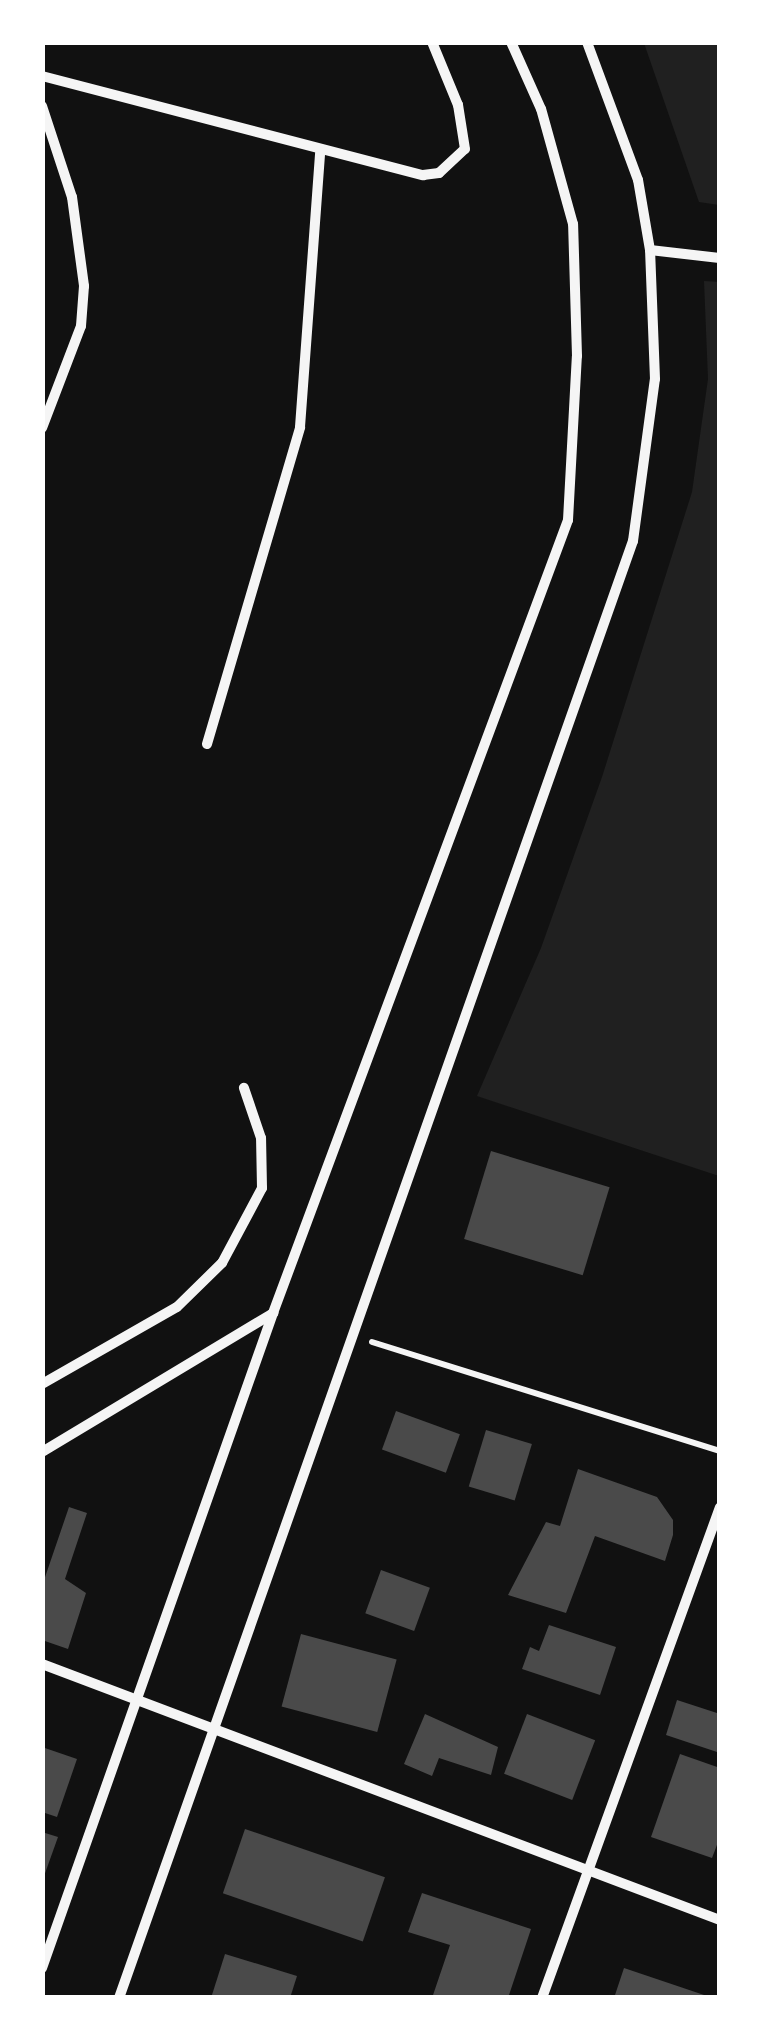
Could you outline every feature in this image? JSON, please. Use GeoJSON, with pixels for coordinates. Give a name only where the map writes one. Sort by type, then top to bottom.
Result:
{"type":"FeatureCollection","features":[{"type":"Feature","properties":{"kind":"street"},"geometry":{"type":"LineString","coordinates":[[42,76],[320,152],[423,175],[439,173],[465,149],[458,105],[432,42]]}},
{"type":"Feature","properties":{"kind":"street"},"geometry":{"type":"LineString","coordinates":[[42,1968],[273,1313],[568,520],[578,318],[573,224],[540,109],[511,42]]}},
{"type":"Feature","properties":{"kind":"street"},"geometry":{"type":"LineString","coordinates":[[119,1998],[357,1337],[633,541],[655,378],[650,250],[638,180],[587,42]]}},
{"type":"Feature","properties":{"kind":"street"},"geometry":{"type":"LineString","coordinates":[[42,106],[72,197],[84,286],[81,326],[42,428]]}},
{"type":"Feature","properties":{"kind":"street"},"geometry":{"type":"LineString","coordinates":[[207,744],[300,427],[320,152]]}},
{"type":"Feature","properties":{"kind":"street"},"geometry":{"type":"LineString","coordinates":[[650,250],[720,258]]}},
{"type":"Feature","properties":{"kind":"street"},"geometry":{"type":"LineString","coordinates":[[42,1384],[178,1307],[222,1263],[262,1188],[262,1145],[244,1088]]}},
{"type":"Feature","properties":{"kind":"street"},"geometry":{"type":"LineString","coordinates":[[42,1452],[273,1313]]}},
{"type":"Feature","properties":{"kind":"street"},"geometry":{"type":"LineString","coordinates":[[542,1998],[584,1871],[720,1508]]}},
{"type":"Feature","properties":{"kind":"street"},"geometry":{"type":"LineString","coordinates":[[42,1664],[216,1726],[584,1871],[720,1920]]}},
{"type":"Feature","properties":{"kind":"path"},"geometry":{"type":"LineString","coordinates":[[357,1337],[720,1452]]}},
{"type":"Feature","properties":{"kind":"shaded area"},"geometry":{"type":"Polygon","coordinates":[[[644,43],[719,43],[719,205],[699,202],[644,43]]]}},
{"type":"Feature","properties":{"kind":"shaded area"},"geometry":{"type":"Polygon","coordinates":[[[704,281],[720,282],[719,1176],[477,1096],[541,948],[602,777],[692,492],[708,379],[704,281]]]}},
{"type":"Feature","properties":{"kind":"building"},"geometry":{"type":"Polygon","coordinates":[[[491,1151],[610,1187],[583,1275],[464,1239],[491,1151]]]}},
{"type":"Feature","properties":{"kind":"building"},"geometry":{"type":"Polygon","coordinates":[[[396,1411],[460,1434],[446,1473],[382,1450],[396,1411]]]}},
{"type":"Feature","properties":{"kind":"building"},"geometry":{"type":"Polygon","coordinates":[[[486,1430],[532,1444],[515,1500],[469,1486],[486,1430]]]}},
{"type":"Feature","properties":{"kind":"building"},"geometry":{"type":"Polygon","coordinates":[[[578,1469],[657,1497],[673,1520],[673,1535],[665,1561],[595,1536],[566,1613],[508,1595],[546,1522],[560,1526],[578,1469]]]}},
{"type":"Feature","properties":{"kind":"building"},"geometry":{"type":"Polygon","coordinates":[[[69,1507],[87,1513],[65,1579],[86,1593],[68,1649],[42,1640],[42,1586],[69,1507]]]}},
{"type":"Feature","properties":{"kind":"building"},"geometry":{"type":"Polygon","coordinates":[[[381,1570],[430,1588],[414,1631],[365,1613],[381,1570]]]}},
{"type":"Feature","properties":{"kind":"building"},"geometry":{"type":"Polygon","coordinates":[[[549,1625],[616,1647],[600,1695],[522,1669],[530,1647],[539,1651],[549,1625]]]}},
{"type":"Feature","properties":{"kind":"building"},"geometry":{"type":"Polygon","coordinates":[[[301,1634],[397,1660],[377,1732],[282,1706],[301,1634]]]}},
{"type":"Feature","properties":{"kind":"building"},"geometry":{"type":"Polygon","coordinates":[[[677,1700],[720,1714],[720,1753],[666,1735],[677,1700]]]}},
{"type":"Feature","properties":{"kind":"building"},"geometry":{"type":"Polygon","coordinates":[[[425,1714],[498,1747],[491,1775],[439,1758],[432,1776],[404,1764],[425,1714]]]}},
{"type":"Feature","properties":{"kind":"building"},"geometry":{"type":"Polygon","coordinates":[[[527,1714],[595,1740],[572,1800],[504,1774],[527,1714]]]}},
{"type":"Feature","properties":{"kind":"building"},"geometry":{"type":"Polygon","coordinates":[[[42,1747],[77,1759],[57,1817],[42,1812],[42,1747]]]}},
{"type":"Feature","properties":{"kind":"building"},"geometry":{"type":"Polygon","coordinates":[[[680,1754],[720,1768],[720,1837],[712,1858],[651,1837],[680,1754]]]}},
{"type":"Feature","properties":{"kind":"building"},"geometry":{"type":"Polygon","coordinates":[[[245,1829],[385,1877],[363,1941],[223,1893],[245,1829]]]}},
{"type":"Feature","properties":{"kind":"building"},"geometry":{"type":"Polygon","coordinates":[[[42,1832],[58,1837],[43,1879],[42,1879],[42,1832]]]}},
{"type":"Feature","properties":{"kind":"building"},"geometry":{"type":"Polygon","coordinates":[[[422,1893],[531,1929],[508,1998],[432,1998],[450,1945],[408,1932],[422,1893]]]}},
{"type":"Feature","properties":{"kind":"building"},"geometry":{"type":"Polygon","coordinates":[[[225,1954],[297,1976],[290,1998],[211,1998],[225,1954]]]}},
{"type":"Feature","properties":{"kind":"building"},"geometry":{"type":"Polygon","coordinates":[[[624,1968],[710,1997],[710,1998],[614,1998],[624,1968]]]}}]}
